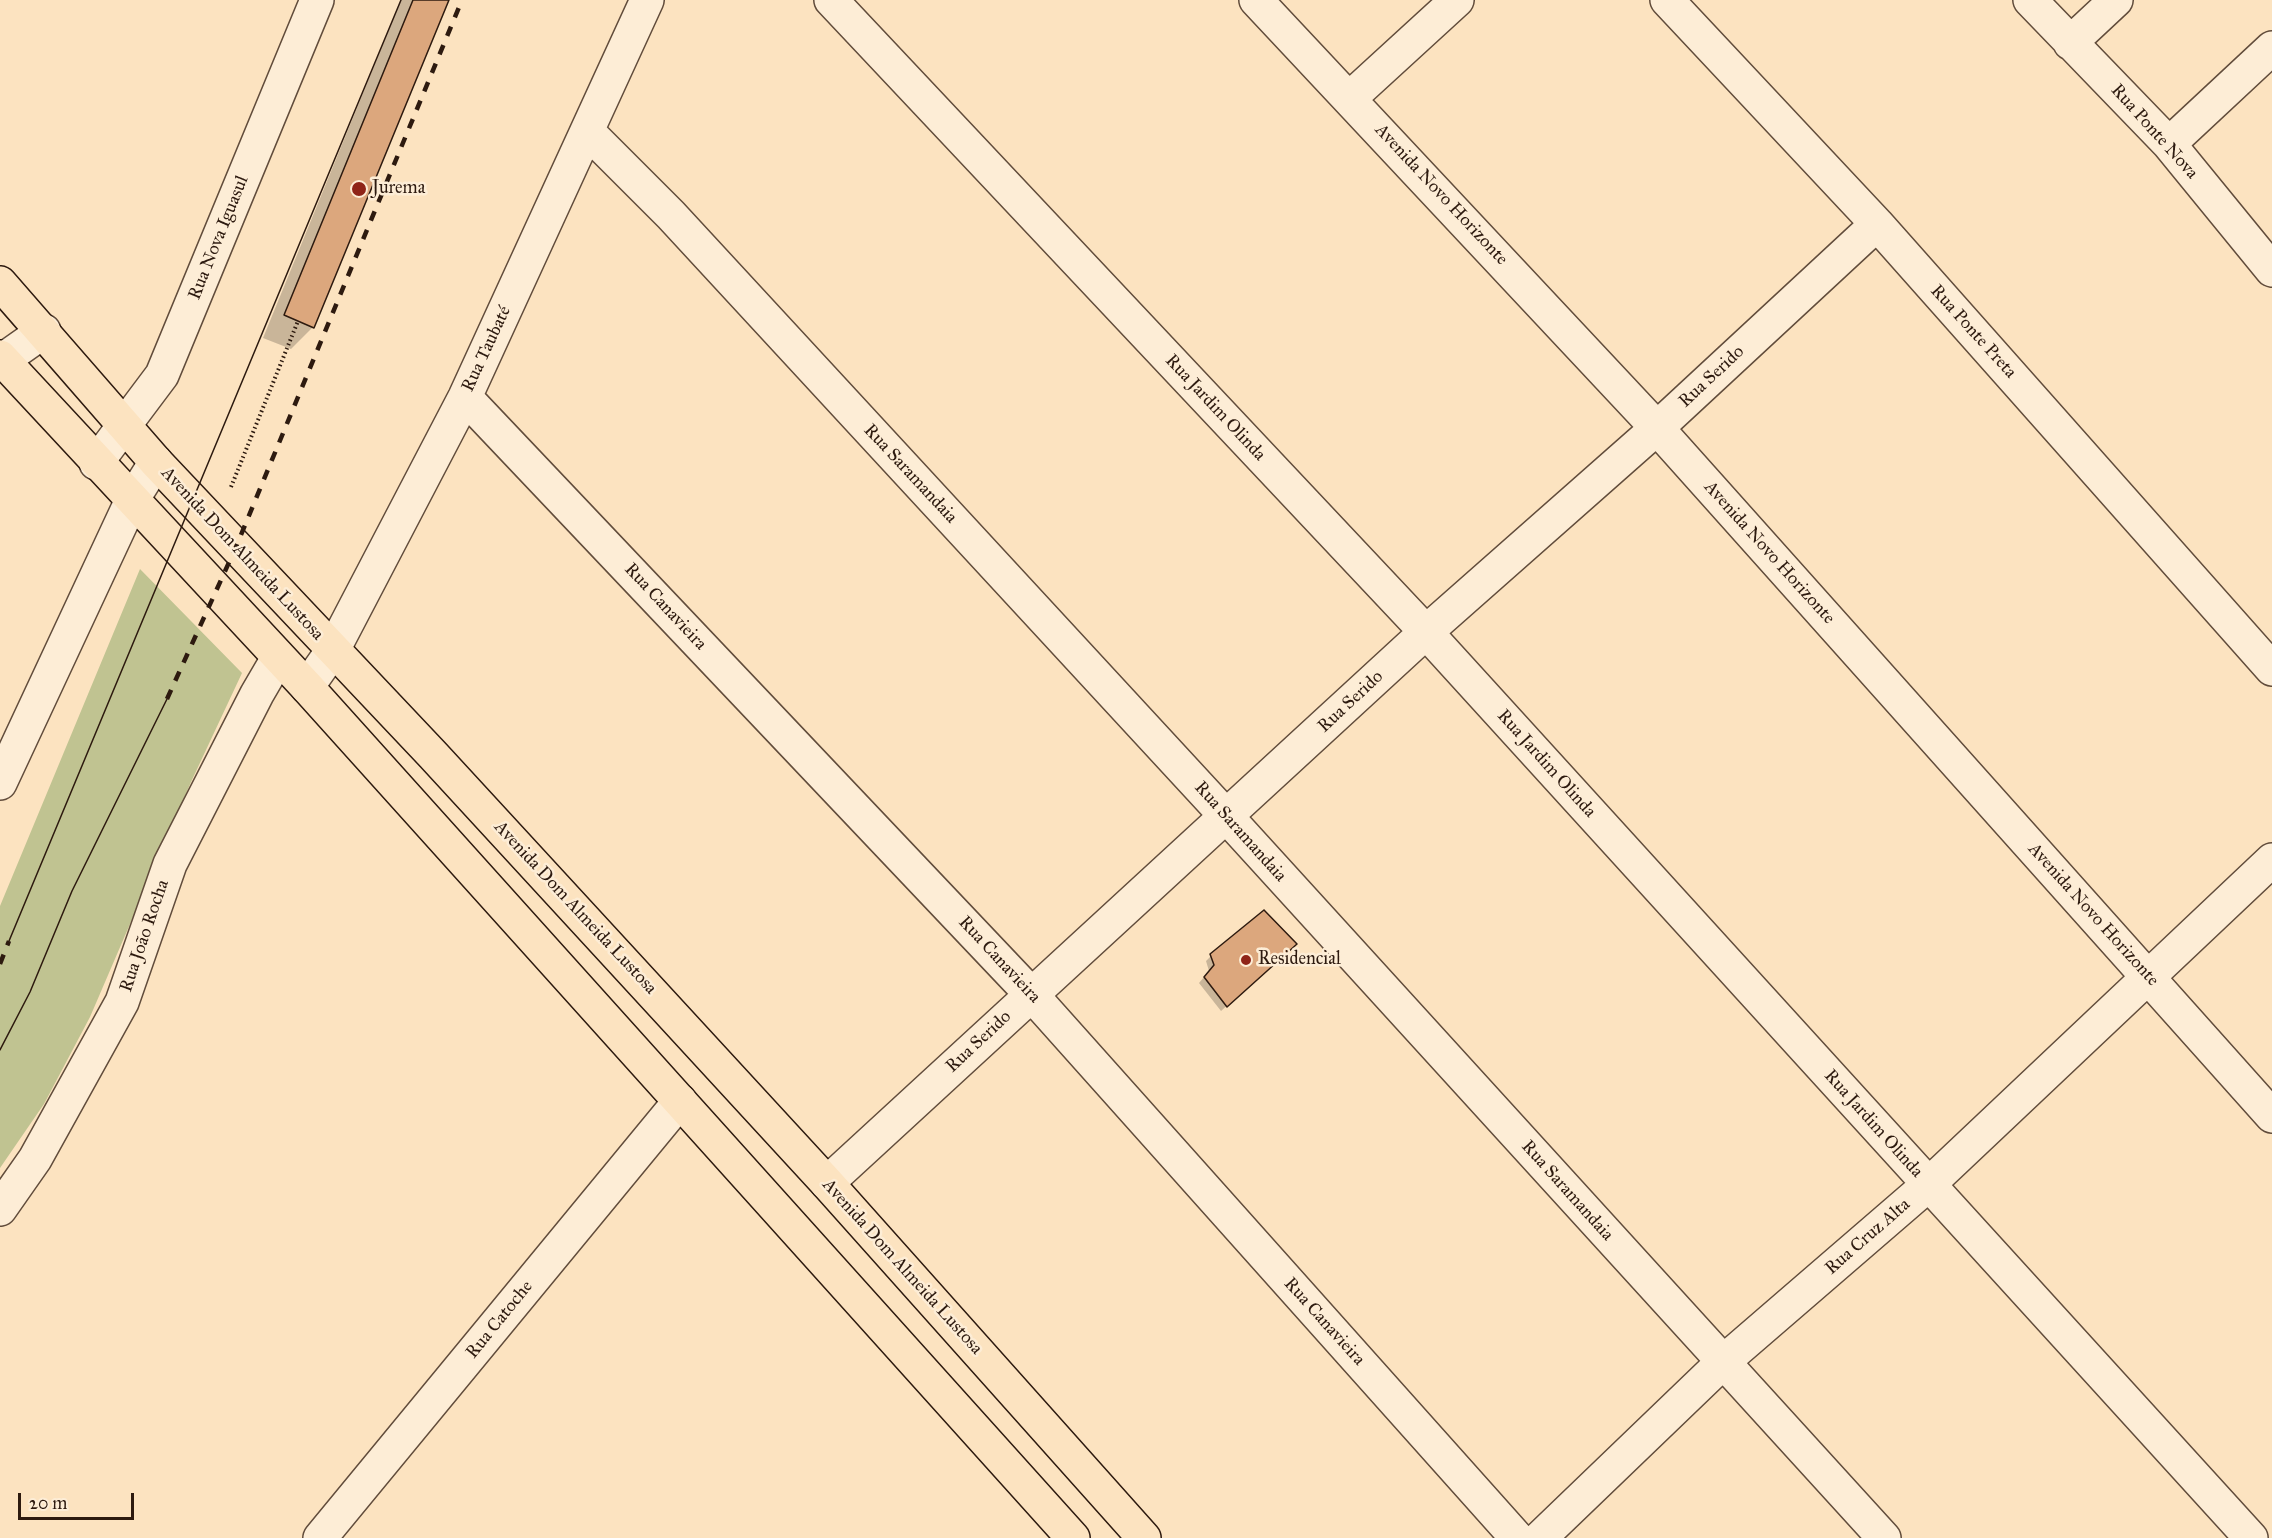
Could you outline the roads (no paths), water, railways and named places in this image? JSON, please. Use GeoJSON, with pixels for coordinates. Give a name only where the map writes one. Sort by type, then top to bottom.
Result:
{"type":"FeatureCollection","features":[{"type":"Feature","properties":{"kind":"main road","name":"Avenida Dom Almeida Lustosa"},"geometry":{"type":"LineString","coordinates":[[0,284],[44,331],[156,462],[434,755],[828,1183],[1144,1538]]}},
{"type":"Feature","properties":{"kind":"main road"},"geometry":{"type":"LineString","coordinates":[[1,359],[307,687],[1073,1538]]}},
{"type":"Feature","properties":{"kind":"street","name":"Rua Nova Iguasul"},"geometry":{"type":"LineString","coordinates":[[96,463],[126,426],[162,375],[317,0]]}},
{"type":"Feature","properties":{"kind":"street","name":"Rua Taubaté"},"geometry":{"type":"LineString","coordinates":[[307,687],[333,650],[465,397],[647,0]]}},
{"type":"Feature","properties":{"kind":"street","name":"Rua Jardim Olinda"},"geometry":{"type":"LineString","coordinates":[[831,0],[1426,633],[2251,1538]]}},
{"type":"Feature","properties":{"kind":"street","name":"Avenida Novo Horizonte"},"geometry":{"type":"LineString","coordinates":[[1256,0],[1657,428],[2272,1116]]}},
{"type":"Feature","properties":{"kind":"street"},"geometry":{"type":"LineString","coordinates":[[1350,98],[1457,0]]}},
{"type":"Feature","properties":{"kind":"street","name":"Rua Ponte Preta"},"geometry":{"type":"LineString","coordinates":[[1667,0],[1877,224],[2272,669]]}},
{"type":"Feature","properties":{"kind":"street","name":"Rua Ponte Nova"},"geometry":{"type":"LineString","coordinates":[[2030,0],[2169,144],[2270,264]]}},
{"type":"Feature","properties":{"kind":"street"},"geometry":{"type":"LineString","coordinates":[[2070,43],[2116,0]]}},
{"type":"Feature","properties":{"kind":"street"},"geometry":{"type":"LineString","coordinates":[[2169,144],[2272,48]]}},
{"type":"Feature","properties":{"kind":"street","name":"Rua Saramandaia"},"geometry":{"type":"LineString","coordinates":[[588,132],[671,215],[1227,817],[1884,1538]]}},
{"type":"Feature","properties":{"kind":"street","name":"Rua Serido"},"geometry":{"type":"LineString","coordinates":[[828,1183],[1031,994],[1426,633],[1657,428],[1877,224]]}},
{"type":"Feature","properties":{"kind":"street"},"geometry":{"type":"LineString","coordinates":[[1,359],[44,331]]}},
{"type":"Feature","properties":{"kind":"street","name":"Rua Canavieira"},"geometry":{"type":"LineString","coordinates":[[465,397],[1031,994],[1517,1538]]}},
{"type":"Feature","properties":{"kind":"street"},"geometry":{"type":"LineString","coordinates":[[0,783],[132,500],[156,462]]}},
{"type":"Feature","properties":{"kind":"street","name":"Rua João Rocha"},"geometry":{"type":"LineString","coordinates":[[0,1209],[35,1159],[122,1002],[170,864],[256,694],[278,658]]}},
{"type":"Feature","properties":{"kind":"street","name":"Rua Cruz Alta"},"geometry":{"type":"LineString","coordinates":[[1540,1538],[1723,1362],[1928,1185],[2272,860]]}},
{"type":"Feature","properties":{"kind":"street","name":"Rua Catoche"},"geometry":{"type":"LineString","coordinates":[[320,1538],[680,1101]]}},
{"type":"Feature","properties":{"kind":"tram line"},"geometry":{"type":"LineString","coordinates":[[9,941],[401,0]]}},
{"type":"Feature","properties":{"kind":"tram line"},"geometry":{"type":"LineString","coordinates":[[0,1050],[30,992],[72,891],[167,699]]}},
{"type":"Feature","properties":{"kind":"railway"},"geometry":{"type":"LineString","coordinates":[[167,699],[236,547],[462,0]]}},
{"type":"Feature","properties":{"kind":"railway"},"geometry":{"type":"LineString","coordinates":[[0,964],[9,941]]}},
{"type":"Feature","properties":{"kind":"place","name":"Jurema"},"geometry":{"type":"Point","coordinates":[359,189]}},
{"type":"Feature","properties":{"kind":"place","name":"Residencial"},"geometry":{"type":"Point","coordinates":[1246,960]}}]}
